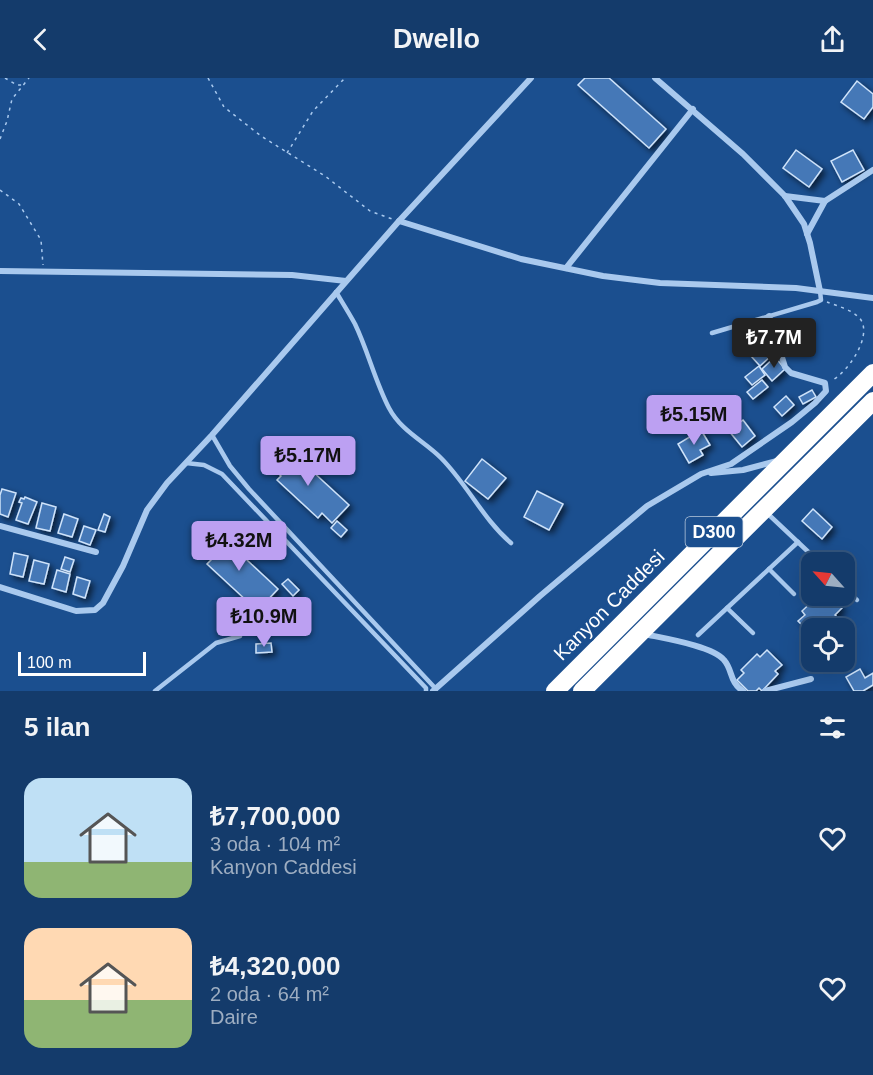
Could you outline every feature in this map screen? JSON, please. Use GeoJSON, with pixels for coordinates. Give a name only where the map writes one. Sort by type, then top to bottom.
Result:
{"type":"FeatureCollection","features":[{"type":"Feature","properties":{"kind":"highway","name":"Kanyon Caddesi"},"geometry":{"type":"LineString","coordinates":[[555,691],[873,373]]}},
{"type":"Feature","properties":{"kind":"highway","name":"D300"},"geometry":{"type":"LineString","coordinates":[[582,691],[873,401]]}},
{"type":"Feature","properties":{"kind":"street"},"geometry":{"type":"LineString","coordinates":[[0,587],[76,611],[95,610],[103,603],[123,566],[147,510],[399,221],[531,78]]}},
{"type":"Feature","properties":{"kind":"street"},"geometry":{"type":"LineString","coordinates":[[655,78],[743,154],[784,196],[804,224],[820,291]]}},
{"type":"Feature","properties":{"kind":"street"},"geometry":{"type":"LineString","coordinates":[[566,268],[693,109]]}},
{"type":"Feature","properties":{"kind":"street"},"geometry":{"type":"LineString","coordinates":[[807,234],[825,201],[873,170]]}},
{"type":"Feature","properties":{"kind":"street"},"geometry":{"type":"LineString","coordinates":[[784,196],[825,201]]}},
{"type":"Feature","properties":{"kind":"street"},"geometry":{"type":"LineString","coordinates":[[399,221],[521,259],[603,276],[660,283],[748,285],[873,298]]}},
{"type":"Feature","properties":{"kind":"street"},"geometry":{"type":"LineString","coordinates":[[0,271],[292,275],[346,281]]}},
{"type":"Feature","properties":{"kind":"street"},"geometry":{"type":"LineString","coordinates":[[435,690],[614,532],[647,507],[701,474],[732,464],[815,404],[826,391],[825,383],[791,373],[785,367],[769,316]]}},
{"type":"Feature","properties":{"kind":"street"},"geometry":{"type":"LineString","coordinates":[[701,474],[743,470],[788,458]]}},
{"type":"Feature","properties":{"kind":"street"},"geometry":{"type":"LineString","coordinates":[[0,526],[96,552]]}},
{"type":"Feature","properties":{"kind":"street"},"geometry":{"type":"LineString","coordinates":[[640,633],[699,646],[724,659],[735,686],[742,691]]}},
{"type":"Feature","properties":{"kind":"street"},"geometry":{"type":"LineString","coordinates":[[765,691],[811,679]]}},
{"type":"Feature","properties":{"kind":"lane"},"geometry":{"type":"LineString","coordinates":[[712,333],[821,300],[820,291]]}},
{"type":"Feature","properties":{"kind":"lane"},"geometry":{"type":"LineString","coordinates":[[336,292],[355,324],[371,367],[395,418],[401,426],[442,459],[479,505],[494,528],[511,543]]}},
{"type":"Feature","properties":{"kind":"lane"},"geometry":{"type":"LineString","coordinates":[[212,435],[230,466],[249,489],[435,690]]}},
{"type":"Feature","properties":{"kind":"lane"},"geometry":{"type":"LineString","coordinates":[[186,463],[204,465],[222,474],[426,688],[426,691]]}},
{"type":"Feature","properties":{"kind":"lane"},"geometry":{"type":"LineString","coordinates":[[763,509],[808,552]]}},
{"type":"Feature","properties":{"kind":"lane"},"geometry":{"type":"LineString","coordinates":[[698,635],[798,542]]}},
{"type":"Feature","properties":{"kind":"lane"},"geometry":{"type":"LineString","coordinates":[[769,569],[794,594]]}},
{"type":"Feature","properties":{"kind":"lane"},"geometry":{"type":"LineString","coordinates":[[727,608],[753,633]]}},
{"type":"Feature","properties":{"kind":"lane"},"geometry":{"type":"LineString","coordinates":[[155,691],[216,643],[240,636]]}},
{"type":"Feature","properties":{"kind":"path"},"geometry":{"type":"LineString","coordinates":[[5,78],[17,85],[23,85]]}},
{"type":"Feature","properties":{"kind":"path"},"geometry":{"type":"LineString","coordinates":[[0,139],[12,99],[30,78]]}},
{"type":"Feature","properties":{"kind":"path"},"geometry":{"type":"LineString","coordinates":[[208,78],[224,108],[261,136],[325,176],[370,211],[399,221]]}},
{"type":"Feature","properties":{"kind":"path"},"geometry":{"type":"LineString","coordinates":[[287,153],[313,111],[345,78]]}},
{"type":"Feature","properties":{"kind":"path"},"geometry":{"type":"LineString","coordinates":[[0,190],[19,204],[41,240],[44,272]]}},
{"type":"Feature","properties":{"kind":"path"},"geometry":{"type":"LineString","coordinates":[[821,300],[855,314],[862,321],[863,334],[855,358],[835,379],[825,383]]}},
{"type":"Feature","properties":{"kind":"building"},"geometry":{"type":"Polygon","coordinates":[[[585,78],[609,78],[666,129],[649,148],[578,85],[585,78]]]}},
{"type":"Feature","properties":{"kind":"building"},"geometry":{"type":"Polygon","coordinates":[[[857,81],[873,94],[873,107],[864,119],[841,102],[857,81]]]}},
{"type":"Feature","properties":{"kind":"building"},"geometry":{"type":"Polygon","coordinates":[[[796,150],[822,169],[809,187],[783,168],[796,150]]]}},
{"type":"Feature","properties":{"kind":"building"},"geometry":{"type":"Polygon","coordinates":[[[853,150],[864,170],[842,182],[831,161],[853,150]]]}},
{"type":"Feature","properties":{"kind":"building"},"geometry":{"type":"Polygon","coordinates":[[[766,342],[775,352],[760,366],[751,356],[766,342]]]}},
{"type":"Feature","properties":{"kind":"building"},"geometry":{"type":"Polygon","coordinates":[[[775,357],[785,369],[772,381],[762,369],[775,357]]]}},
{"type":"Feature","properties":{"kind":"building"},"geometry":{"type":"Polygon","coordinates":[[[759,366],[765,375],[752,385],[745,377],[759,366]]]}},
{"type":"Feature","properties":{"kind":"building"},"geometry":{"type":"Polygon","coordinates":[[[762,380],[768,387],[753,399],[747,392],[762,380]]]}},
{"type":"Feature","properties":{"kind":"building"},"geometry":{"type":"Polygon","coordinates":[[[812,390],[816,397],[803,404],[799,397],[812,390]]]}},
{"type":"Feature","properties":{"kind":"building"},"geometry":{"type":"Polygon","coordinates":[[[786,396],[794,405],[782,416],[774,407],[786,396]]]}},
{"type":"Feature","properties":{"kind":"building"},"geometry":{"type":"Polygon","coordinates":[[[743,420],[755,436],[742,447],[729,431],[743,420]]]}},
{"type":"Feature","properties":{"kind":"building"},"geometry":{"type":"Polygon","coordinates":[[[701,430],[710,445],[700,450],[703,455],[689,463],[678,444],[701,430]]]}},
{"type":"Feature","properties":{"kind":"building"},"geometry":{"type":"Polygon","coordinates":[[[287,448],[349,505],[332,523],[322,513],[318,518],[277,480],[281,476],[271,466],[287,448]]]}},
{"type":"Feature","properties":{"kind":"building"},"geometry":{"type":"Polygon","coordinates":[[[482,459],[506,478],[488,499],[465,481],[482,459]]]}},
{"type":"Feature","properties":{"kind":"building"},"geometry":{"type":"Polygon","coordinates":[[[2,489],[16,493],[8,517],[0,514],[2,489]]]}},
{"type":"Feature","properties":{"kind":"building"},"geometry":{"type":"Polygon","coordinates":[[[537,491],[563,504],[549,530],[524,517],[537,491]]]}},
{"type":"Feature","properties":{"kind":"building"},"geometry":{"type":"Polygon","coordinates":[[[25,497],[37,502],[28,524],[16,520],[22,503],[19,502],[25,497]]]}},
{"type":"Feature","properties":{"kind":"building"},"geometry":{"type":"Polygon","coordinates":[[[42,503],[56,507],[50,531],[36,528],[42,503]]]}},
{"type":"Feature","properties":{"kind":"building"},"geometry":{"type":"Polygon","coordinates":[[[813,509],[832,527],[822,539],[802,521],[813,509]]]}},
{"type":"Feature","properties":{"kind":"building"},"geometry":{"type":"Polygon","coordinates":[[[64,514],[78,519],[72,537],[58,533],[64,514]]]}},
{"type":"Feature","properties":{"kind":"building"},"geometry":{"type":"Polygon","coordinates":[[[104,514],[110,517],[105,532],[98,530],[104,514]]]}},
{"type":"Feature","properties":{"kind":"building"},"geometry":{"type":"Polygon","coordinates":[[[337,521],[347,530],[341,537],[331,528],[337,521]]]}},
{"type":"Feature","properties":{"kind":"building"},"geometry":{"type":"Polygon","coordinates":[[[84,526],[96,530],[90,545],[79,541],[84,526]]]}},
{"type":"Feature","properties":{"kind":"building"},"geometry":{"type":"Polygon","coordinates":[[[219,534],[278,589],[261,607],[251,598],[248,602],[207,564],[211,560],[202,552],[219,534]]]}},
{"type":"Feature","properties":{"kind":"building"},"geometry":{"type":"Polygon","coordinates":[[[14,553],[28,556],[23,577],[10,574],[14,553]]]}},
{"type":"Feature","properties":{"kind":"building"},"geometry":{"type":"Polygon","coordinates":[[[65,557],[74,560],[70,572],[61,569],[65,557]]]}},
{"type":"Feature","properties":{"kind":"building"},"geometry":{"type":"Polygon","coordinates":[[[34,560],[49,564],[44,584],[29,581],[34,560]]]}},
{"type":"Feature","properties":{"kind":"building"},"geometry":{"type":"Polygon","coordinates":[[[57,570],[70,574],[66,592],[52,588],[57,570]]]}},
{"type":"Feature","properties":{"kind":"building"},"geometry":{"type":"Polygon","coordinates":[[[77,577],[90,581],[85,598],[73,594],[77,577]]]}},
{"type":"Feature","properties":{"kind":"building"},"geometry":{"type":"Polygon","coordinates":[[[288,579],[299,590],[293,596],[282,584],[288,579]]]}},
{"type":"Feature","properties":{"kind":"building"},"geometry":{"type":"Polygon","coordinates":[[[807,606],[840,606],[842,608],[835,615],[838,618],[802,618],[805,615],[802,611],[807,606]]]}},
{"type":"Feature","properties":{"kind":"building"},"geometry":{"type":"Polygon","coordinates":[[[271,643],[272,652],[256,653],[256,644],[271,643]]]}},
{"type":"Feature","properties":{"kind":"building"},"geometry":{"type":"Polygon","coordinates":[[[767,650],[782,665],[775,671],[778,674],[762,691],[759,688],[756,691],[748,691],[737,680],[744,673],[741,670],[757,654],[760,657],[767,650]]]}},
{"type":"Feature","properties":{"kind":"building"},"geometry":{"type":"Polygon","coordinates":[[[860,669],[865,678],[873,673],[873,685],[863,691],[854,691],[846,677],[860,669]]]}}]}
